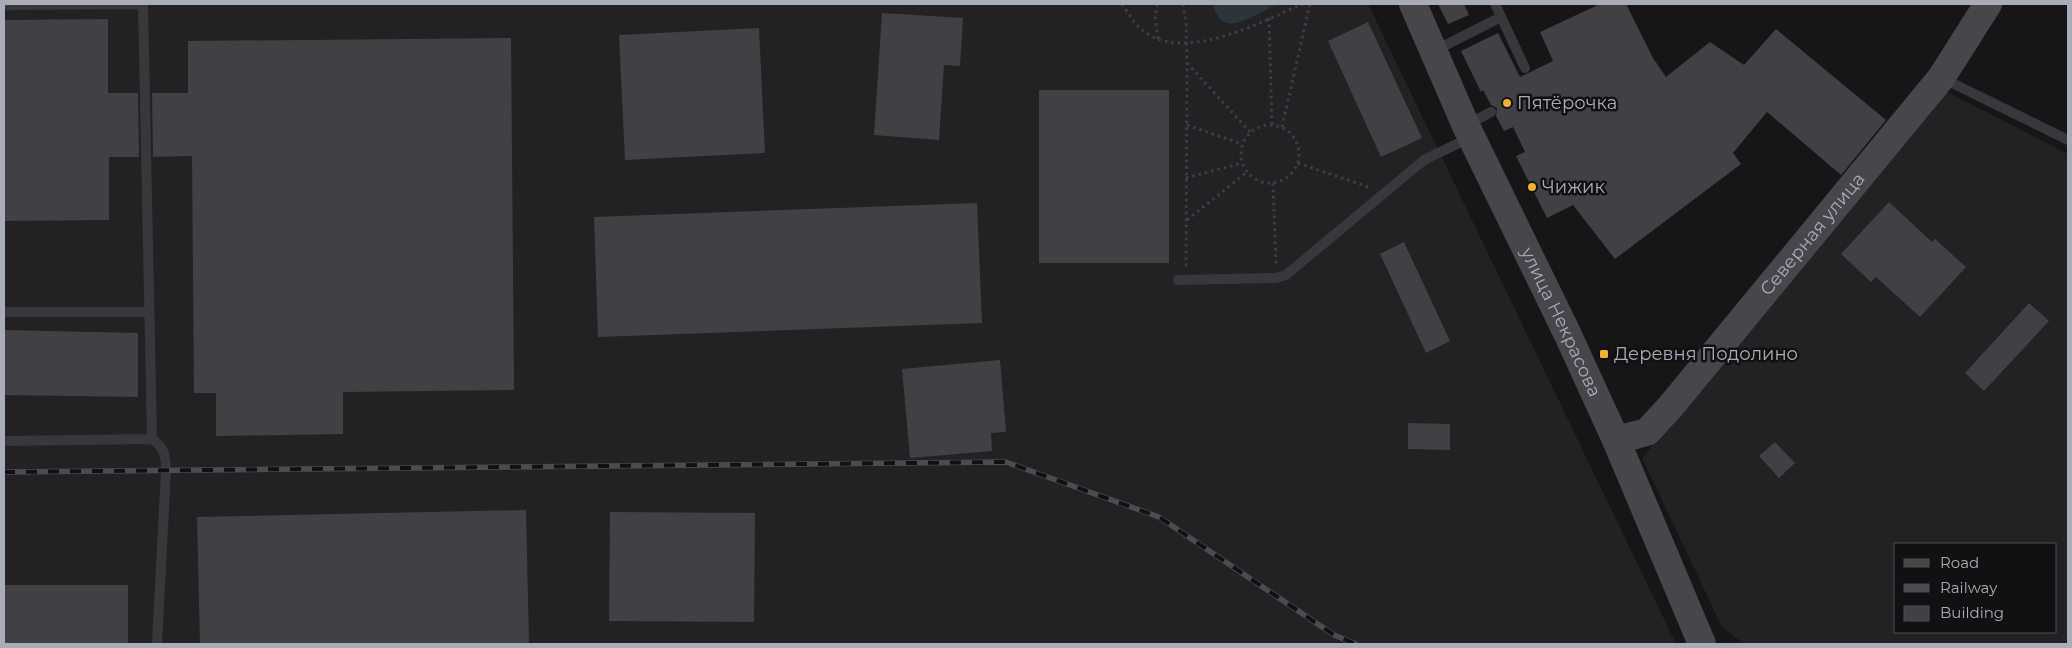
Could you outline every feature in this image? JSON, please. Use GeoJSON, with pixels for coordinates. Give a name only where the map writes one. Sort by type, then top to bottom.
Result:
{"type":"FeatureCollection","features":[{"type":"Feature","properties":{"kind":"street","name":"улица Некрасова"},"geometry":{"type":"LineString","coordinates":[[1413,4],[1469,132],[1563,324],[1616,440],[1702,644]]}},
{"type":"Feature","properties":{"kind":"street","name":"Северная улица"},"geometry":{"type":"LineString","coordinates":[[1616,440],[1647,432],[1671,406],[1941,78],[1988,4]]}},
{"type":"Feature","properties":{"kind":"lane"},"geometry":{"type":"LineString","coordinates":[[4,4],[143,4],[152,440]]}},
{"type":"Feature","properties":{"kind":"lane"},"geometry":{"type":"LineString","coordinates":[[1495,4],[1525,68]]}},
{"type":"Feature","properties":{"kind":"lane"},"geometry":{"type":"LineString","coordinates":[[1433,52],[1501,18]]}},
{"type":"Feature","properties":{"kind":"lane"},"geometry":{"type":"LineString","coordinates":[[1941,78],[2068,140]]}},
{"type":"Feature","properties":{"kind":"lane"},"geometry":{"type":"LineString","coordinates":[[1178,280],[1276,278],[1286,275],[1424,160],[1450,146],[1491,112]]}},
{"type":"Feature","properties":{"kind":"lane"},"geometry":{"type":"LineString","coordinates":[[4,312],[149,312]]}},
{"type":"Feature","properties":{"kind":"lane"},"geometry":{"type":"LineString","coordinates":[[4,441],[152,440],[161,446],[166,460],[156,644]]}},
{"type":"Feature","properties":{"kind":"path"},"geometry":{"type":"LineString","coordinates":[[1122,4],[1136,25],[1158,40],[1186,43],[1223,37],[1303,4]]}},
{"type":"Feature","properties":{"kind":"path"},"geometry":{"type":"LineString","coordinates":[[1157,4],[1155,17],[1158,40]]}},
{"type":"Feature","properties":{"kind":"path"},"geometry":{"type":"LineString","coordinates":[[1183,4],[1187,63],[1186,265],[1196,265]]}},
{"type":"Feature","properties":{"kind":"path"},"geometry":{"type":"LineString","coordinates":[[1282,127],[1310,4]]}},
{"type":"Feature","properties":{"kind":"path"},"geometry":{"type":"LineString","coordinates":[[1268,18],[1272,124]]}},
{"type":"Feature","properties":{"kind":"path"},"geometry":{"type":"LineString","coordinates":[[1187,63],[1250,132]]}},
{"type":"Feature","properties":{"kind":"path"},"geometry":{"type":"LineString","coordinates":[[1272,124],[1290,132],[1296,140],[1300,154],[1298,163],[1290,175],[1273,183],[1258,181],[1247,172],[1242,164],[1242,144],[1250,132],[1258,127],[1272,124]]}},
{"type":"Feature","properties":{"kind":"path"},"geometry":{"type":"LineString","coordinates":[[1187,125],[1242,144]]}},
{"type":"Feature","properties":{"kind":"path"},"geometry":{"type":"LineString","coordinates":[[1298,163],[1384,192]]}},
{"type":"Feature","properties":{"kind":"path"},"geometry":{"type":"LineString","coordinates":[[1186,178],[1242,164]]}},
{"type":"Feature","properties":{"kind":"path"},"geometry":{"type":"LineString","coordinates":[[1187,220],[1247,172]]}},
{"type":"Feature","properties":{"kind":"path"},"geometry":{"type":"LineString","coordinates":[[1273,183],[1276,278]]}},
{"type":"Feature","properties":{"kind":"path"},"geometry":{"type":"LineString","coordinates":[[1362,194],[1370,188]]}},
{"type":"Feature","properties":{"kind":"path"},"geometry":{"type":"LineString","coordinates":[[1269,266],[1283,262]]}},
{"type":"Feature","properties":{"kind":"shaded area"},"geometry":{"type":"Polygon","coordinates":[[[4,4],[1368,4],[1676,644],[4,644],[4,4]]]}},
{"type":"Feature","properties":{"kind":"shaded area"},"geometry":{"type":"Polygon","coordinates":[[[1213,4],[1278,4],[1251,18],[1232,23],[1224,22],[1218,16],[1213,4]]]}},
{"type":"Feature","properties":{"kind":"shaded area"},"geometry":{"type":"Polygon","coordinates":[[[1945,91],[2068,154],[2068,644],[1744,644],[1722,627],[1642,458],[1945,91]]]}},
{"type":"Feature","properties":{"kind":"building"},"geometry":{"type":"Polygon","coordinates":[[[1438,4],[1464,4],[1469,15],[1448,24],[1438,4]]]}},
{"type":"Feature","properties":{"kind":"building"},"geometry":{"type":"Polygon","coordinates":[[[1600,4],[1626,4],[1653,58],[1666,77],[1710,42],[1744,65],[1776,29],[1886,120],[1841,175],[1767,112],[1733,153],[1741,164],[1615,259],[1573,205],[1547,218],[1516,156],[1525,152],[1513,127],[1504,131],[1496,116],[1497,108],[1491,105],[1483,90],[1481,92],[1461,51],[1498,33],[1520,77],[1553,61],[1540,32],[1600,4]]]}},
{"type":"Feature","properties":{"kind":"building"},"geometry":{"type":"Polygon","coordinates":[[[882,13],[963,18],[960,66],[944,65],[939,140],[874,135],[882,13]]]}},
{"type":"Feature","properties":{"kind":"building"},"geometry":{"type":"Polygon","coordinates":[[[108,19],[108,93],[138,93],[139,157],[109,157],[109,220],[4,221],[4,20],[108,19]]]}},
{"type":"Feature","properties":{"kind":"building"},"geometry":{"type":"Polygon","coordinates":[[[1368,22],[1422,138],[1381,157],[1328,41],[1368,22]]]}},
{"type":"Feature","properties":{"kind":"building"},"geometry":{"type":"Polygon","coordinates":[[[759,28],[765,153],[625,160],[619,35],[759,28]]]}},
{"type":"Feature","properties":{"kind":"building"},"geometry":{"type":"Polygon","coordinates":[[[511,38],[514,390],[343,392],[343,434],[216,436],[216,393],[194,393],[192,156],[153,157],[152,93],[188,93],[188,41],[511,38]]]}},
{"type":"Feature","properties":{"kind":"building"},"geometry":{"type":"Polygon","coordinates":[[[1039,90],[1169,90],[1169,263],[1039,263],[1039,90]]]}},
{"type":"Feature","properties":{"kind":"building"},"geometry":{"type":"Polygon","coordinates":[[[1889,202],[1932,242],[1935,239],[1966,267],[1920,317],[1876,277],[1871,282],[1841,254],[1889,202]]]}},
{"type":"Feature","properties":{"kind":"building"},"geometry":{"type":"Polygon","coordinates":[[[977,203],[982,323],[598,337],[594,217],[977,203]]]}},
{"type":"Feature","properties":{"kind":"building"},"geometry":{"type":"Polygon","coordinates":[[[1404,242],[1450,341],[1426,353],[1380,254],[1404,242]]]}},
{"type":"Feature","properties":{"kind":"building"},"geometry":{"type":"Polygon","coordinates":[[[2029,303],[2049,321],[1984,391],[1965,373],[2029,303]]]}},
{"type":"Feature","properties":{"kind":"building"},"geometry":{"type":"Polygon","coordinates":[[[4,330],[138,333],[138,397],[4,395],[4,330]]]}},
{"type":"Feature","properties":{"kind":"building"},"geometry":{"type":"Polygon","coordinates":[[[1000,360],[1006,432],[991,433],[992,451],[910,458],[902,369],[1000,360]]]}},
{"type":"Feature","properties":{"kind":"building"},"geometry":{"type":"Polygon","coordinates":[[[1408,423],[1450,424],[1450,450],[1408,449],[1408,423]]]}},
{"type":"Feature","properties":{"kind":"building"},"geometry":{"type":"Polygon","coordinates":[[[1775,442],[1795,463],[1779,478],[1759,456],[1775,442]]]}},
{"type":"Feature","properties":{"kind":"building"},"geometry":{"type":"Polygon","coordinates":[[[526,510],[529,644],[200,644],[197,517],[526,510]]]}},
{"type":"Feature","properties":{"kind":"building"},"geometry":{"type":"Polygon","coordinates":[[[610,512],[755,513],[754,622],[609,621],[610,512]]]}},
{"type":"Feature","properties":{"kind":"building"},"geometry":{"type":"Polygon","coordinates":[[[4,585],[128,585],[128,644],[4,644],[4,585]]]}},
{"type":"Feature","properties":{"kind":"railway"},"geometry":{"type":"LineString","coordinates":[[4,472],[1006,462],[1159,517],[1334,635],[1356,644]]}},
{"type":"Feature","properties":{"kind":"place","name":"Пятёрочка"},"geometry":{"type":"Point","coordinates":[1507,103]}},
{"type":"Feature","properties":{"kind":"place","name":"Чижик"},"geometry":{"type":"Point","coordinates":[1532,187]}},
{"type":"Feature","properties":{"kind":"place","name":"Деревня Подолино"},"geometry":{"type":"Point","coordinates":[1604,354]}}]}
